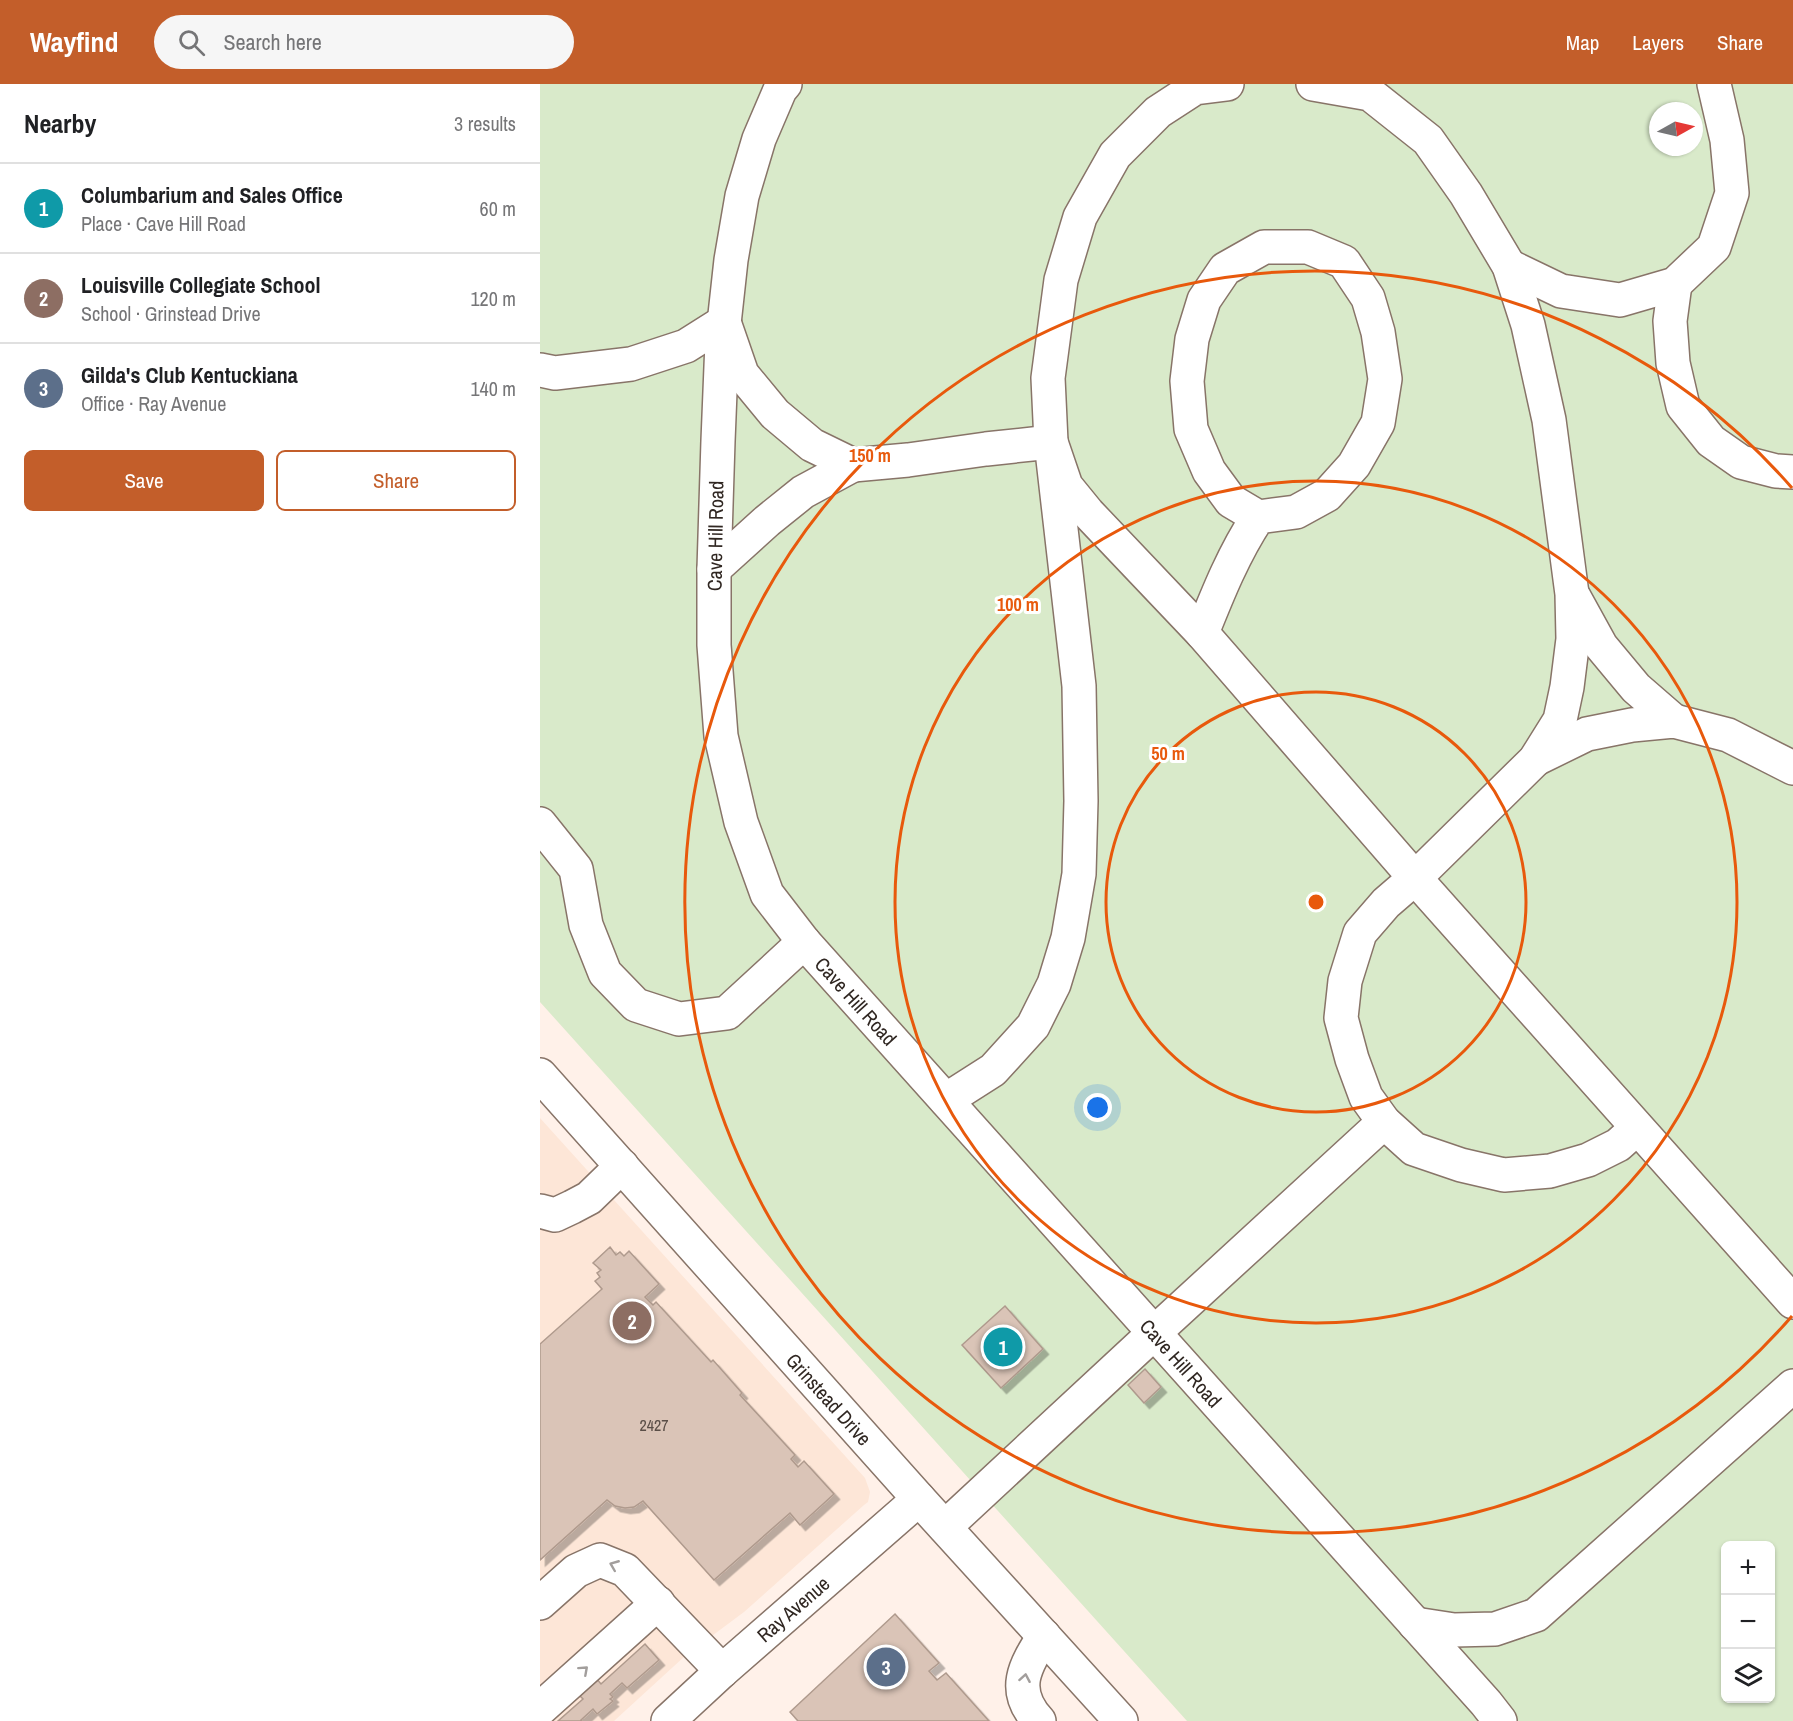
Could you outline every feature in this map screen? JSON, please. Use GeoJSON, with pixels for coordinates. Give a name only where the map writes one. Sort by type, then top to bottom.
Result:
{"type":"FeatureCollection","features":[{"type":"Feature","properties":{"kind":"street","name":"Cave Hill Road"},"geometry":{"type":"LineString","coordinates":[[785,84],[780,90],[759,139],[742,196],[731,260],[724,322],[717,441],[714,568],[714,645],[721,736],[741,822],[767,894],[804,942],[1500,1721]]}},
{"type":"Feature","properties":{"kind":"street"},"geometry":{"type":"LineString","coordinates":[[1313,84],[1370,94],[1428,140],[1466,194],[1509,266],[1527,326],[1549,420],[1572,594],[1573,639],[1560,720],[1535,760],[1415,878],[1386,903],[1360,933],[1345,981],[1341,1018],[1352,1059],[1366,1097],[1384,1122],[1414,1149],[1461,1165],[1504,1175],[1550,1171],[1588,1160],[1618,1145],[1637,1128]]}},
{"type":"Feature","properties":{"kind":"street"},"geometry":{"type":"LineString","coordinates":[[1509,266],[1561,291],[1620,300],[1675,284],[1714,247],[1732,193],[1727,140],[1714,84]]}},
{"type":"Feature","properties":{"kind":"street"},"geometry":{"type":"LineString","coordinates":[[945,1100],[993,1071],[1033,1026],[1054,984],[1068,938],[1077,885],[1081,801],[1079,686],[1051,442],[1048,378],[1061,279],[1080,217],[1115,155],[1158,112],[1205,85]]}},
{"type":"Feature","properties":{"kind":"street"},"geometry":{"type":"LineString","coordinates":[[1202,633],[1218,592],[1243,540],[1258,517],[1296,512],[1327,495],[1354,465],[1378,423],[1385,379],[1378,332],[1368,298],[1344,262],[1308,247],[1264,247],[1225,269],[1204,300],[1192,339],[1187,381],[1191,429],[1209,471],[1231,501],[1258,517]]}},
{"type":"Feature","properties":{"kind":"street"},"geometry":{"type":"LineString","coordinates":[[1675,284],[1670,321],[1673,363],[1683,406],[1711,441],[1741,462],[1776,471],[1793,472]]}},
{"type":"Feature","properties":{"kind":"street"},"geometry":{"type":"LineString","coordinates":[[540,370],[555,373],[631,364],[686,346],[724,322],[742,374],[776,414],[812,445],[853,465]]}},
{"type":"Feature","properties":{"kind":"street"},"geometry":{"type":"LineString","coordinates":[[714,568],[766,521],[803,492],[853,465],[1051,442]]}},
{"type":"Feature","properties":{"kind":"street"},"geometry":{"type":"LineString","coordinates":[[1051,442],[1066,486],[1088,513],[1202,633],[1415,878],[1793,1302]]}},
{"type":"Feature","properties":{"kind":"street"},"geometry":{"type":"LineString","coordinates":[[1572,594],[1601,646],[1636,688],[1674,721]]}},
{"type":"Feature","properties":{"kind":"street"},"geometry":{"type":"LineString","coordinates":[[1535,760],[1587,734],[1632,725],[1674,721],[1728,735],[1793,768]]}},
{"type":"Feature","properties":{"kind":"street"},"geometry":{"type":"LineString","coordinates":[[540,824],[576,869],[586,925],[605,973],[636,1005],[680,1019],[727,1013],[804,942]]}},
{"type":"Feature","properties":{"kind":"street","name":"Grinstead Drive"},"geometry":{"type":"LineString","coordinates":[[540,1075],[1121,1721]]}},
{"type":"Feature","properties":{"kind":"street"},"geometry":{"type":"LineString","coordinates":[[945,1527],[1384,1122]]}},
{"type":"Feature","properties":{"kind":"street"},"geometry":{"type":"LineString","coordinates":[[540,1211],[555,1215],[589,1198],[622,1166]]}},
{"type":"Feature","properties":{"kind":"street"},"geometry":{"type":"LineString","coordinates":[[1415,1624],[1454,1630],[1495,1629],[1536,1615],[1793,1386]]}},
{"type":"Feature","properties":{"kind":"street","name":"Ray Avenue"},"geometry":{"type":"LineString","coordinates":[[668,1721],[919,1499]]}},
{"type":"Feature","properties":{"kind":"street"},"geometry":{"type":"LineString","coordinates":[[540,1603],[576,1571],[600,1560],[625,1570],[723,1671]]}},
{"type":"Feature","properties":{"kind":"street"},"geometry":{"type":"LineString","coordinates":[[540,1709],[658,1603]]}},
{"type":"Feature","properties":{"kind":"street"},"geometry":{"type":"LineString","coordinates":[[1039,1721],[1031,1712],[1022,1682],[1031,1657],[1044,1636]]}},
{"type":"Feature","properties":{"kind":"shaded area"},"geometry":{"type":"Polygon","coordinates":[[[540,1118],[865,1478],[870,1492],[868,1502],[744,1612],[685,1656],[614,1721],[540,1721],[540,1118]]]}},
{"type":"Feature","properties":{"kind":"green space"},"geometry":{"type":"Polygon","coordinates":[[[540,84],[1793,84],[1793,1721],[1187,1721],[540,1002],[540,84]]]}},
{"type":"Feature","properties":{"kind":"building"},"geometry":{"type":"Polygon","coordinates":[[[610,1247],[616,1255],[620,1252],[624,1256],[629,1251],[659,1284],[645,1297],[653,1305],[656,1302],[711,1362],[713,1360],[742,1393],[740,1395],[795,1455],[791,1459],[798,1467],[804,1461],[834,1494],[800,1525],[790,1513],[714,1580],[643,1501],[634,1507],[625,1508],[615,1506],[607,1500],[540,1560],[540,1344],[602,1289],[595,1281],[600,1277],[597,1273],[601,1270],[593,1263],[610,1247]]]}},
{"type":"Feature","properties":{"kind":"building"},"geometry":{"type":"Polygon","coordinates":[[[1005,1306],[1043,1349],[1001,1388],[962,1345],[1005,1306]]]}},
{"type":"Feature","properties":{"kind":"building"},"geometry":{"type":"Polygon","coordinates":[[[1145,1369],[1161,1387],[1144,1403],[1128,1385],[1145,1369]]]}},
{"type":"Feature","properties":{"kind":"building"},"geometry":{"type":"Polygon","coordinates":[[[895,1614],[939,1663],[929,1671],[937,1680],[946,1673],[989,1721],[798,1721],[790,1712],[895,1614]]]}},
{"type":"Feature","properties":{"kind":"building"},"geometry":{"type":"Polygon","coordinates":[[[645,1644],[659,1660],[627,1688],[622,1683],[610,1694],[613,1697],[610,1699],[613,1701],[597,1714],[593,1709],[582,1721],[558,1721],[583,1699],[578,1694],[596,1678],[601,1684],[645,1644]]]}},
{"type":"Feature","properties":{"kind":"place","name":"Louisville Collegiate School"},"geometry":{"type":"Point","coordinates":[632,1321]}},
{"type":"Feature","properties":{"kind":"place","name":"Columbarium and Sales Office"},"geometry":{"type":"Point","coordinates":[1003,1347]}},
{"type":"Feature","properties":{"kind":"place","name":"Gilda's Club Kentuckiana"},"geometry":{"type":"Point","coordinates":[886,1667]}}]}
